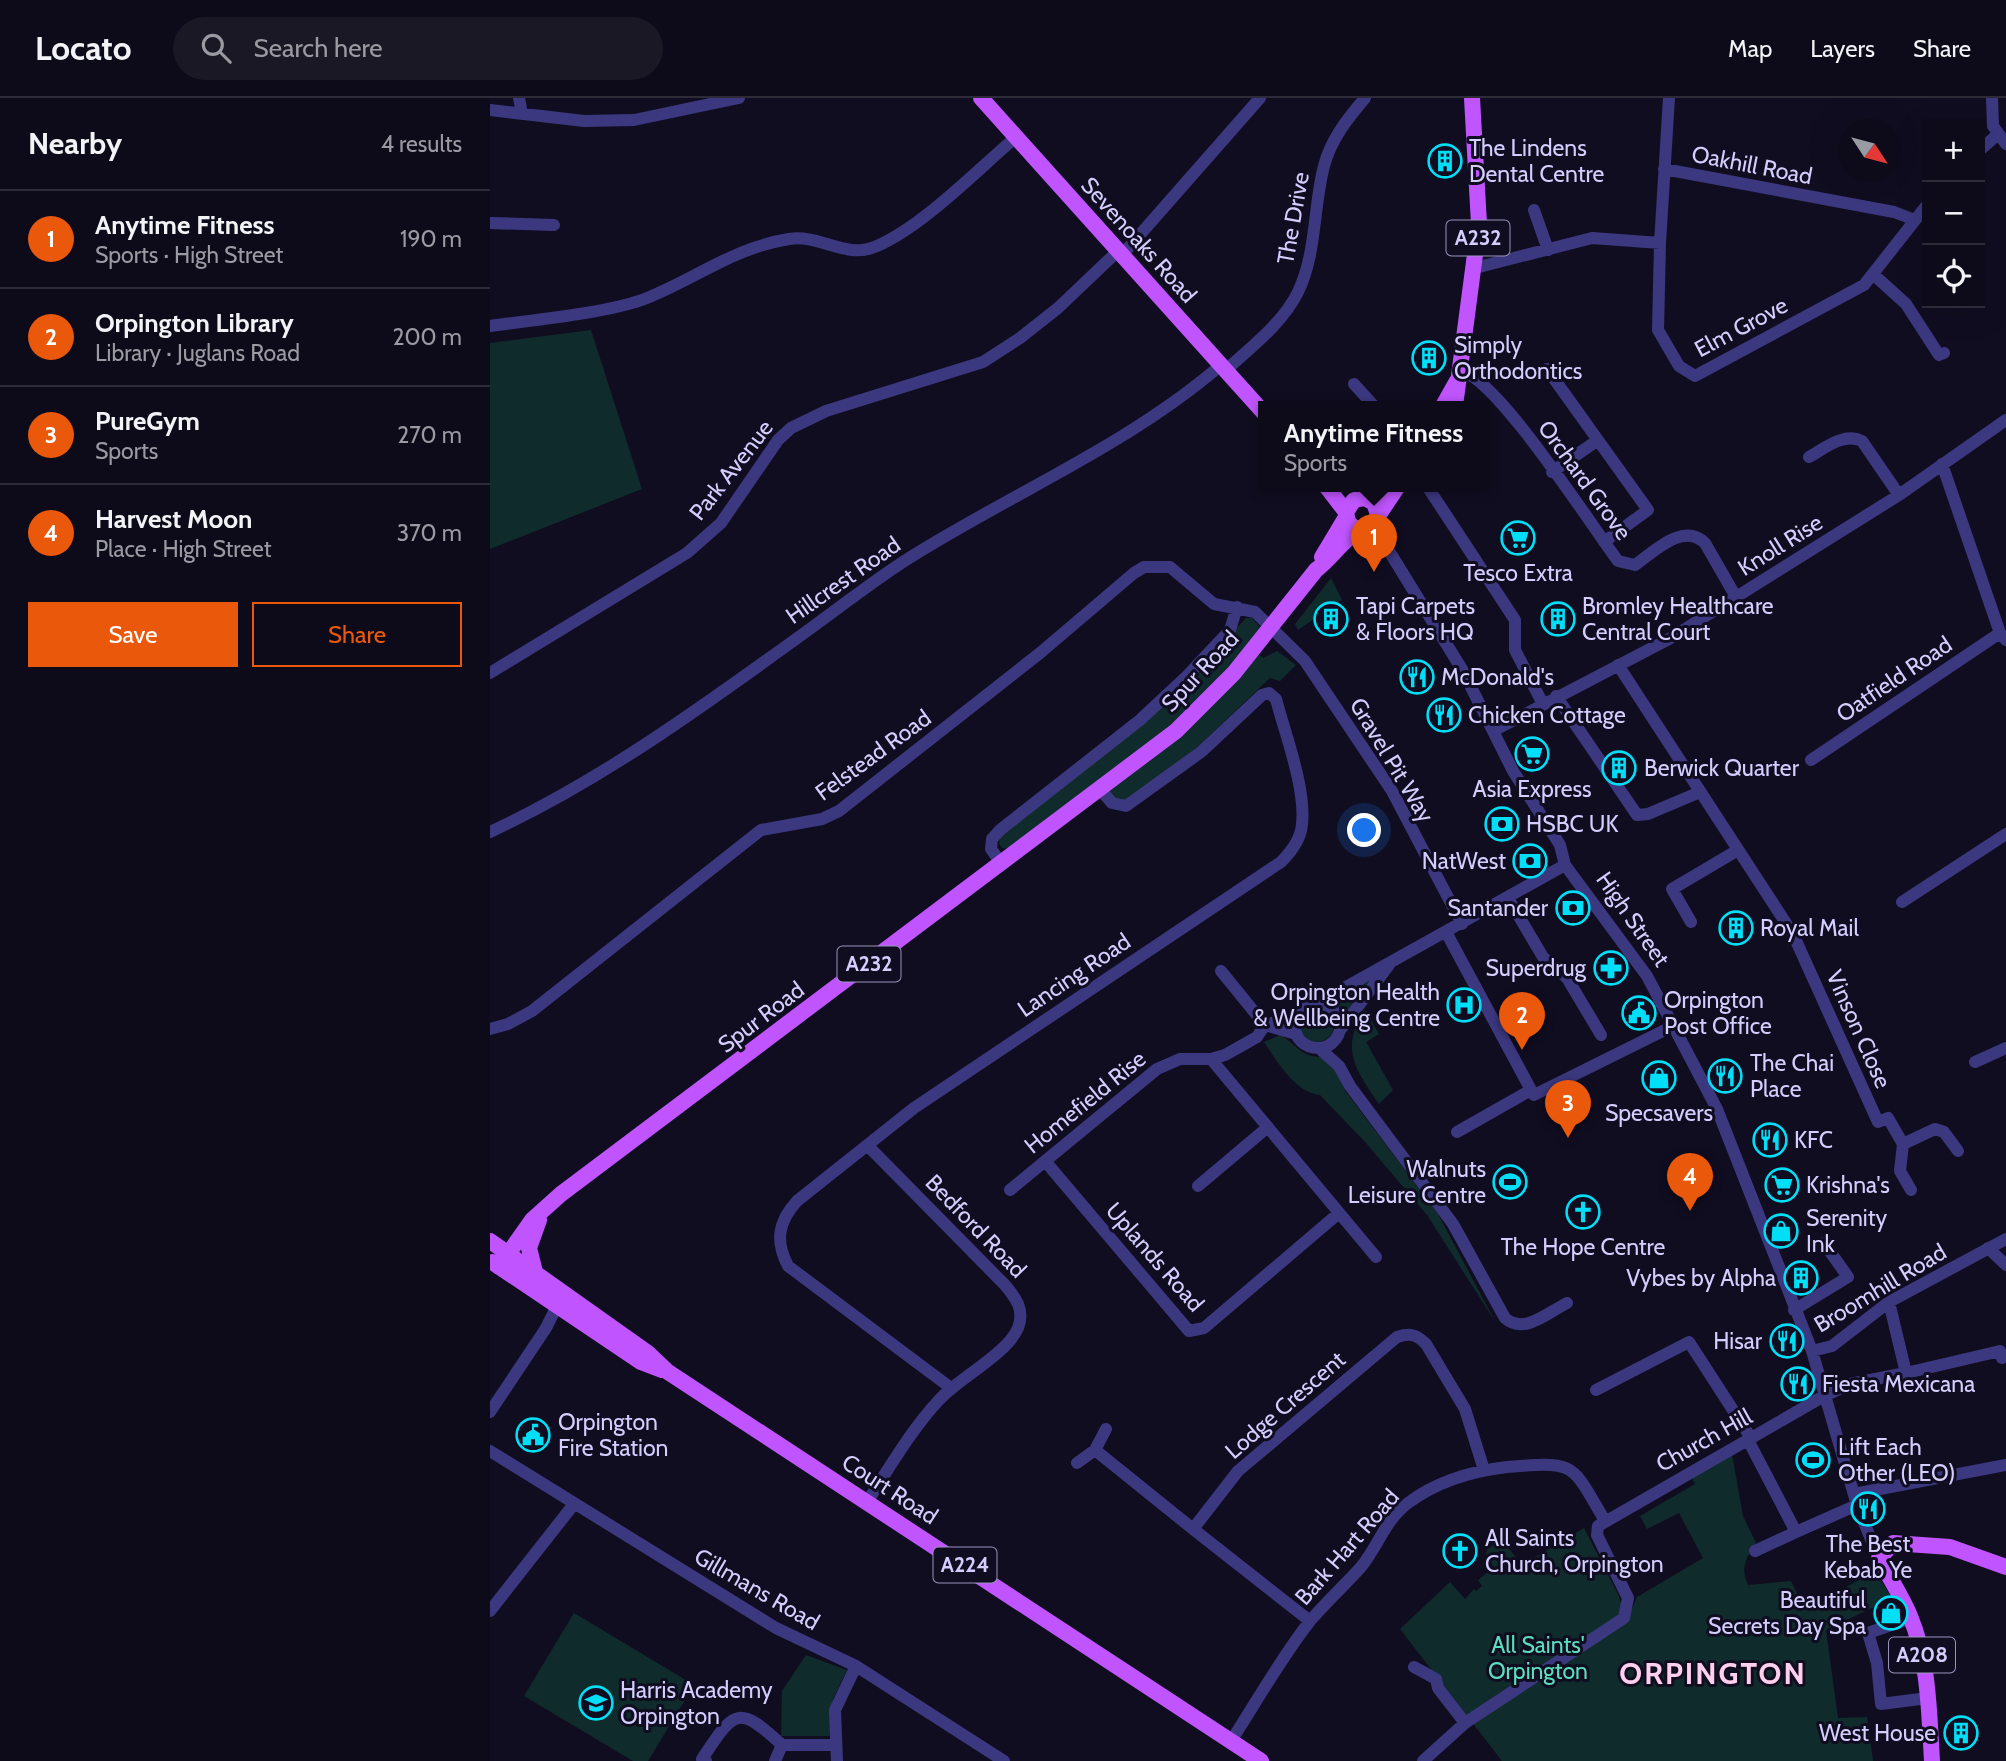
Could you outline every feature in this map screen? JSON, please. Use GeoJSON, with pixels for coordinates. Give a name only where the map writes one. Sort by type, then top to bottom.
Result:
{"type":"FeatureCollection","features":[{"type":"Feature","properties":{"kind":"main road","name":"Sevenoaks Road"},"geometry":{"type":"LineString","coordinates":[[981,98],[1258,406]]}},
{"type":"Feature","properties":{"kind":"main road","name":"A232"},"geometry":{"type":"LineString","coordinates":[[1460,374],[1479,224],[1472,98]]}},
{"type":"Feature","properties":{"kind":"main road"},"geometry":{"type":"LineString","coordinates":[[1446,401],[1460,374]]}},
{"type":"Feature","properties":{"kind":"main road"},"geometry":{"type":"LineString","coordinates":[[1456,401],[1460,374]]}},
{"type":"Feature","properties":{"kind":"main road"},"geometry":{"type":"LineString","coordinates":[[1330,492],[1351,526],[1370,523],[1374,503],[1348,492]]}},
{"type":"Feature","properties":{"kind":"main road"},"geometry":{"type":"LineString","coordinates":[[1346,515],[1350,503],[1370,492]]}},
{"type":"Feature","properties":{"kind":"main road","name":"Spur Road"},"geometry":{"type":"LineString","coordinates":[[499,1260],[546,1206],[1176,731],[1234,673],[1316,570],[1346,539],[1370,523],[1393,492]]}},
{"type":"Feature","properties":{"kind":"main road","name":"Spur Road"},"geometry":{"type":"LineString","coordinates":[[1316,570],[1346,515]]}},
{"type":"Feature","properties":{"kind":"main road"},"geometry":{"type":"LineString","coordinates":[[535,1272],[530,1243],[546,1206]]}},
{"type":"Feature","properties":{"kind":"main road","name":"Court Road"},"geometry":{"type":"LineString","coordinates":[[490,1241],[499,1260],[557,1307],[641,1362],[668,1372]]}},
{"type":"Feature","properties":{"kind":"main road","name":"Court Road"},"geometry":{"type":"LineString","coordinates":[[499,1260],[535,1272],[648,1353],[668,1372],[1261,1761]]}},
{"type":"Feature","properties":{"kind":"main road"},"geometry":{"type":"LineString","coordinates":[[1880,1559],[1893,1543],[1950,1547],[2006,1567]]}},
{"type":"Feature","properties":{"kind":"main road","name":"High Street"},"geometry":{"type":"LineString","coordinates":[[1880,1559],[1911,1618],[1924,1664],[1932,1761]]}},
{"type":"Feature","properties":{"kind":"street"},"geometry":{"type":"LineString","coordinates":[[519,98],[522,114]]}},
{"type":"Feature","properties":{"kind":"street"},"geometry":{"type":"LineString","coordinates":[[490,110],[584,121],[634,120],[739,98]]}},
{"type":"Feature","properties":{"kind":"street","name":"Park Avenue"},"geometry":{"type":"LineString","coordinates":[[490,673],[687,554],[721,523],[778,440],[791,428],[826,411],[983,362],[1039,323],[1120,253],[1259,98]]}},
{"type":"Feature","properties":{"kind":"street","name":"The Drive"},"geometry":{"type":"LineString","coordinates":[[1224,368],[1283,316],[1297,295],[1310,258],[1324,165],[1339,130],[1365,98]]}},
{"type":"Feature","properties":{"kind":"street","name":"Elm Grove"},"geometry":{"type":"LineString","coordinates":[[1669,98],[1660,243],[1658,330],[1679,366],[1695,376],[1864,285],[1922,211]]}},
{"type":"Feature","properties":{"kind":"street"},"geometry":{"type":"LineString","coordinates":[[1985,146],[2001,134],[1992,98]]}},
{"type":"Feature","properties":{"kind":"street"},"geometry":{"type":"LineString","coordinates":[[490,326],[646,298],[720,260],[791,239],[807,238],[842,250],[875,247],[909,228],[1015,138]]}},
{"type":"Feature","properties":{"kind":"street","name":"Oakhill Road"},"geometry":{"type":"LineString","coordinates":[[1664,169],[1894,212],[1915,220]]}},
{"type":"Feature","properties":{"kind":"street"},"geometry":{"type":"LineString","coordinates":[[1534,210],[1548,250]]}},
{"type":"Feature","properties":{"kind":"street"},"geometry":{"type":"LineString","coordinates":[[490,223],[554,225]]}},
{"type":"Feature","properties":{"kind":"street"},"geometry":{"type":"LineString","coordinates":[[1475,268],[1592,239],[1660,243]]}},
{"type":"Feature","properties":{"kind":"street"},"geometry":{"type":"LineString","coordinates":[[1873,274],[1906,304],[1939,355],[1944,353]]}},
{"type":"Feature","properties":{"kind":"street","name":"Hillcrest Road"},"geometry":{"type":"LineString","coordinates":[[490,832],[587,781],[691,713],[905,560],[983,512],[1069,469],[1224,368]]}},
{"type":"Feature","properties":{"kind":"street"},"geometry":{"type":"LineString","coordinates":[[1547,369],[1648,510],[1604,542]]}},
{"type":"Feature","properties":{"kind":"street","name":"Orchard Grove"},"geometry":{"type":"LineString","coordinates":[[1460,374],[1474,374],[1507,408],[1618,561],[1627,566],[1635,565],[1687,533],[1698,536],[1705,543],[1736,597]]}},
{"type":"Feature","properties":{"kind":"street"},"geometry":{"type":"LineString","coordinates":[[1354,384],[1369,401]]}},
{"type":"Feature","properties":{"kind":"street","name":"Knoll Rise"},"geometry":{"type":"LineString","coordinates":[[1493,731],[1669,639],[1899,495],[2006,420]]}},
{"type":"Feature","properties":{"kind":"street"},"geometry":{"type":"LineString","coordinates":[[1809,457],[1844,438],[1854,437],[1862,441],[1899,495]]}},
{"type":"Feature","properties":{"kind":"street"},"geometry":{"type":"LineString","coordinates":[[1552,472],[1598,440]]}},
{"type":"Feature","properties":{"kind":"street"},"geometry":{"type":"LineString","coordinates":[[1942,464],[2003,637]]}},
{"type":"Feature","properties":{"kind":"street"},"geometry":{"type":"LineString","coordinates":[[1431,492],[1515,620],[1515,650],[1543,704]]}},
{"type":"Feature","properties":{"kind":"street","name":"High Street"},"geometry":{"type":"LineString","coordinates":[[1370,523],[1463,671],[1513,771],[1560,845],[1566,865],[1639,963],[1717,1109],[1812,1351],[1855,1500],[1865,1530],[1880,1559]]}},
{"type":"Feature","properties":{"kind":"street","name":"Felstead Road"},"geometry":{"type":"LineString","coordinates":[[490,1029],[508,1024],[532,1011],[761,830],[822,819],[839,811],[1030,660],[1133,573],[1144,567],[1170,567],[1208,600],[1221,606],[1255,612],[1266,620],[1270,629]]}},
{"type":"Feature","properties":{"kind":"street","name":"Spur Road"},"geometry":{"type":"LineString","coordinates":[[1001,863],[991,849],[992,839],[1000,830],[1140,720],[1185,678],[1230,630],[1237,607]]}},
{"type":"Feature","properties":{"kind":"street","name":"Gravel Pit Way"},"geometry":{"type":"LineString","coordinates":[[1270,629],[1310,667],[1375,764],[1462,924]]}},
{"type":"Feature","properties":{"kind":"street","name":"Oatfield Road"},"geometry":{"type":"LineString","coordinates":[[1811,760],[2003,637]]}},
{"type":"Feature","properties":{"kind":"street","name":"Vinson Close"},"geometry":{"type":"LineString","coordinates":[[1618,665],[1793,934],[1878,1122],[1888,1118],[1903,1144]]}},
{"type":"Feature","properties":{"kind":"street","name":"Lancing Road"},"geometry":{"type":"LineString","coordinates":[[951,1388],[788,1266],[780,1252],[779,1233],[785,1215],[797,1201],[914,1108],[1281,862],[1294,848],[1303,826],[1303,805],[1276,699],[1269,693],[1262,695],[1201,751],[1126,806],[1112,803],[1100,789]]}},
{"type":"Feature","properties":{"kind":"street"},"geometry":{"type":"LineString","coordinates":[[1556,696],[1637,815],[1648,814],[1700,792]]}},
{"type":"Feature","properties":{"kind":"street"},"geometry":{"type":"LineString","coordinates":[[1902,902],[2006,834]]}},
{"type":"Feature","properties":{"kind":"street"},"geometry":{"type":"LineString","coordinates":[[1691,922],[1672,888],[1738,850]]}},
{"type":"Feature","properties":{"kind":"street","name":"Homefield Rise"},"geometry":{"type":"LineString","coordinates":[[1010,1190],[1157,1069],[1180,1059],[1211,1059],[1257,1037],[1265,1025],[1296,1016],[1306,1006],[1319,1002],[1566,865]]}},
{"type":"Feature","properties":{"kind":"street"},"geometry":{"type":"LineString","coordinates":[[1508,898],[1543,957],[1567,978],[1601,1035]]}},
{"type":"Feature","properties":{"kind":"street"},"geometry":{"type":"LineString","coordinates":[[1446,932],[1534,1095],[1673,1026]]}},
{"type":"Feature","properties":{"kind":"street","name":"Homefield Rise"},"geometry":{"type":"LineString","coordinates":[[1340,1031],[1376,979],[1393,961]]}},
{"type":"Feature","properties":{"kind":"street"},"geometry":{"type":"LineString","coordinates":[[1221,971],[1265,1025],[1296,1034],[1306,1046],[1320,1049],[1339,1066],[1350,1086],[1453,1224],[1505,1318],[1513,1325],[1524,1325],[1567,1303]]}},
{"type":"Feature","properties":{"kind":"street"},"geometry":{"type":"LineString","coordinates":[[1319,1002],[1336,1012],[1340,1031],[1339,1066]]}},
{"type":"Feature","properties":{"kind":"street"},"geometry":{"type":"LineString","coordinates":[[1296,1016],[1296,1034]]}},
{"type":"Feature","properties":{"kind":"street"},"geometry":{"type":"LineString","coordinates":[[1320,1049],[1333,1044],[1340,1031]]}},
{"type":"Feature","properties":{"kind":"street"},"geometry":{"type":"LineString","coordinates":[[1975,1062],[2006,1048]]}},
{"type":"Feature","properties":{"kind":"street"},"geometry":{"type":"LineString","coordinates":[[1211,1059],[1376,1257]]}},
{"type":"Feature","properties":{"kind":"street"},"geometry":{"type":"LineString","coordinates":[[1457,1132],[1531,1090]]}},
{"type":"Feature","properties":{"kind":"street"},"geometry":{"type":"LineString","coordinates":[[1198,1186],[1268,1127]]}},
{"type":"Feature","properties":{"kind":"street"},"geometry":{"type":"LineString","coordinates":[[1911,1190],[1900,1171],[1903,1144],[1935,1129],[1944,1132],[1958,1151]]}},
{"type":"Feature","properties":{"kind":"street","name":"Bedford Road"},"geometry":{"type":"LineString","coordinates":[[867,1502],[913,1433],[951,1388],[1010,1341],[1020,1322],[1021,1308],[1005,1285],[868,1146]]}},
{"type":"Feature","properties":{"kind":"street","name":"Uplands Road"},"geometry":{"type":"LineString","coordinates":[[1045,1161],[1189,1331],[1204,1328],[1339,1213]]}},
{"type":"Feature","properties":{"kind":"street","name":"Broomhill Road"},"geometry":{"type":"LineString","coordinates":[[1812,1351],[1832,1346],[1889,1302],[2006,1238]]}},
{"type":"Feature","properties":{"kind":"street"},"geometry":{"type":"LineString","coordinates":[[1794,1310],[1848,1277],[1824,1242]]}},
{"type":"Feature","properties":{"kind":"street"},"geometry":{"type":"LineString","coordinates":[[1988,1248],[2006,1265]]}},
{"type":"Feature","properties":{"kind":"street"},"geometry":{"type":"LineString","coordinates":[[490,1412],[557,1307],[561,1292],[558,1288]]}},
{"type":"Feature","properties":{"kind":"street"},"geometry":{"type":"LineString","coordinates":[[1889,1302],[1906,1373]]}},
{"type":"Feature","properties":{"kind":"street","name":"Lodge Crescent"},"geometry":{"type":"LineString","coordinates":[[1192,1529],[1238,1471],[1397,1337],[1408,1333],[1418,1336],[1426,1343],[1465,1409],[1484,1470]]}},
{"type":"Feature","properties":{"kind":"street"},"geometry":{"type":"LineString","coordinates":[[1596,1390],[1689,1342],[1750,1439],[1796,1532]]}},
{"type":"Feature","properties":{"kind":"street","name":"Church Hill"},"geometry":{"type":"LineString","coordinates":[[1605,1521],[1824,1396],[1850,1384],[2000,1351],[2003,1359]]}},
{"type":"Feature","properties":{"kind":"street"},"geometry":{"type":"LineString","coordinates":[[1077,1463],[1095,1450],[1106,1429]]}},
{"type":"Feature","properties":{"kind":"street"},"geometry":{"type":"LineString","coordinates":[[1095,1450],[1310,1621]]}},
{"type":"Feature","properties":{"kind":"street","name":"Gillmans Road"},"geometry":{"type":"LineString","coordinates":[[490,1451],[776,1628],[856,1667],[1004,1761]]}},
{"type":"Feature","properties":{"kind":"street","name":"Bark Hart Road"},"geometry":{"type":"LineString","coordinates":[[1231,1741],[1310,1621],[1363,1564],[1390,1521],[1407,1503],[1433,1488],[1484,1470],[1555,1463],[1569,1468],[1580,1478],[1605,1521]]}},
{"type":"Feature","properties":{"kind":"street"},"geometry":{"type":"LineString","coordinates":[[1755,1551],[1855,1500],[2006,1465]]}},
{"type":"Feature","properties":{"kind":"street"},"geometry":{"type":"LineString","coordinates":[[490,1611],[574,1504]]}},
{"type":"Feature","properties":{"kind":"street"},"geometry":{"type":"LineString","coordinates":[[1423,1761],[1465,1723],[1624,1618],[1628,1598],[1597,1535],[1598,1526],[1605,1521]]}},
{"type":"Feature","properties":{"kind":"street"},"geometry":{"type":"LineString","coordinates":[[1865,1530],[1893,1543]]}},
{"type":"Feature","properties":{"kind":"street"},"geometry":{"type":"LineString","coordinates":[[1911,1618],[1868,1633],[1877,1663],[1881,1704],[1928,1698]]}},
{"type":"Feature","properties":{"kind":"street"},"geometry":{"type":"LineString","coordinates":[[837,1761],[834,1745],[835,1710],[856,1667]]}},
{"type":"Feature","properties":{"kind":"street"},"geometry":{"type":"LineString","coordinates":[[1414,1667],[1436,1679],[1438,1688],[1465,1723]]}},
{"type":"Feature","properties":{"kind":"street"},"geometry":{"type":"LineString","coordinates":[[706,1761],[702,1759],[727,1721],[741,1717],[755,1720],[782,1745],[834,1745]]}},
{"type":"Feature","properties":{"kind":"street"},"geometry":{"type":"LineString","coordinates":[[775,1761],[782,1745]]}},
{"type":"Feature","properties":{"kind":"green space"},"geometry":{"type":"Polygon","coordinates":[[[591,330],[642,489],[490,549],[490,343],[591,330]]]}},
{"type":"Feature","properties":{"kind":"green space"},"geometry":{"type":"Polygon","coordinates":[[[1331,578],[1342,600],[1298,630],[1295,624],[1331,578]]]}},
{"type":"Feature","properties":{"kind":"green space"},"geometry":{"type":"Polygon","coordinates":[[[1246,618],[1252,618],[1260,627],[1261,633],[1205,695],[1172,725],[1012,849],[1002,848],[999,843],[1001,835],[1190,678],[1246,618]]]}},
{"type":"Feature","properties":{"kind":"green space"},"geometry":{"type":"Polygon","coordinates":[[[1277,651],[1296,665],[1280,681],[1270,678],[1192,752],[1125,800],[1119,802],[1109,791],[1258,654],[1263,658],[1277,651]]]}},
{"type":"Feature","properties":{"kind":"green space"},"geometry":{"type":"Polygon","coordinates":[[[1376,973],[1346,1018],[1338,1005],[1329,1000],[1376,973]]]}},
{"type":"Feature","properties":{"kind":"green space"},"geometry":{"type":"Polygon","coordinates":[[[1317,1008],[1329,1013],[1334,1025],[1329,1037],[1317,1042],[1305,1037],[1300,1025],[1305,1013],[1317,1008]]]}},
{"type":"Feature","properties":{"kind":"green space"},"geometry":{"type":"Polygon","coordinates":[[[1365,1010],[1379,1034],[1366,1042],[1393,1090],[1379,1104],[1358,1070],[1352,1048],[1357,1024],[1365,1010]]]}},
{"type":"Feature","properties":{"kind":"green space"},"geometry":{"type":"Polygon","coordinates":[[[1280,1035],[1308,1055],[1321,1057],[1335,1070],[1346,1092],[1438,1214],[1496,1323],[1427,1215],[1366,1143],[1320,1095],[1302,1088],[1281,1066],[1264,1042],[1280,1035]]]}},
{"type":"Feature","properties":{"kind":"green space","name":"All Saints' Orpington"},"geometry":{"type":"Polygon","coordinates":[[[1732,1454],[1743,1516],[1756,1543],[1745,1563],[1744,1573],[1748,1585],[1791,1581],[1805,1610],[1875,1571],[1890,1595],[1879,1601],[1880,1604],[1826,1630],[1838,1718],[1867,1717],[1873,1761],[1502,1761],[1400,1629],[1450,1582],[1465,1599],[1474,1589],[1476,1591],[1482,1586],[1478,1580],[1494,1567],[1486,1557],[1487,1549],[1502,1540],[1522,1565],[1584,1528],[1619,1596],[1626,1623],[1637,1597],[1703,1558],[1679,1513],[1647,1529],[1640,1516],[1695,1484],[1691,1476],[1732,1454]]]}},
{"type":"Feature","properties":{"kind":"green space"},"geometry":{"type":"Polygon","coordinates":[[[574,1613],[694,1685],[648,1761],[633,1761],[524,1696],[574,1613]]]}},
{"type":"Feature","properties":{"kind":"green space"},"geometry":{"type":"Polygon","coordinates":[[[806,1655],[847,1670],[833,1699],[830,1736],[781,1736],[782,1691],[806,1655]]]}},
{"type":"Feature","properties":{"kind":"place","name":"The Lindens Dental Centre"},"geometry":{"type":"Point","coordinates":[1445,161]}},
{"type":"Feature","properties":{"kind":"place","name":"Simply Orthodontics"},"geometry":{"type":"Point","coordinates":[1429,358]}},
{"type":"Feature","properties":{"kind":"place","name":"Tesco Extra"},"geometry":{"type":"Point","coordinates":[1518,538]}},
{"type":"Feature","properties":{"kind":"place","name":"Anytime Fitness"},"geometry":{"type":"Point","coordinates":[1374,572]}},
{"type":"Feature","properties":{"kind":"place","name":"Tapi Carpets & Floors HQ"},"geometry":{"type":"Point","coordinates":[1331,619]}},
{"type":"Feature","properties":{"kind":"place","name":"Bromley Healthcare Central Court"},"geometry":{"type":"Point","coordinates":[1558,619]}},
{"type":"Feature","properties":{"kind":"place","name":"McDonald's"},"geometry":{"type":"Point","coordinates":[1417,677]}},
{"type":"Feature","properties":{"kind":"place","name":"Chicken Cottage"},"geometry":{"type":"Point","coordinates":[1444,715]}},
{"type":"Feature","properties":{"kind":"place","name":"Asia Express"},"geometry":{"type":"Point","coordinates":[1532,754]}},
{"type":"Feature","properties":{"kind":"place","name":"Berwick Quarter"},"geometry":{"type":"Point","coordinates":[1619,768]}},
{"type":"Feature","properties":{"kind":"place","name":"HSBC UK"},"geometry":{"type":"Point","coordinates":[1502,824]}},
{"type":"Feature","properties":{"kind":"place","name":"NatWest"},"geometry":{"type":"Point","coordinates":[1530,861]}},
{"type":"Feature","properties":{"kind":"place","name":"Santander"},"geometry":{"type":"Point","coordinates":[1573,908]}},
{"type":"Feature","properties":{"kind":"place","name":"Royal Mail"},"geometry":{"type":"Point","coordinates":[1736,928]}},
{"type":"Feature","properties":{"kind":"place","name":"Superdrug"},"geometry":{"type":"Point","coordinates":[1611,968]}},
{"type":"Feature","properties":{"kind":"place","name":"Orpington Health & Wellbeing Centre"},"geometry":{"type":"Point","coordinates":[1464,1005]}},
{"type":"Feature","properties":{"kind":"place","name":"Orpington Post Office"},"geometry":{"type":"Point","coordinates":[1639,1013]}},
{"type":"Feature","properties":{"kind":"place","name":"Orpington Library"},"geometry":{"type":"Point","coordinates":[1522,1050]}},
{"type":"Feature","properties":{"kind":"place","name":"The Chai Place"},"geometry":{"type":"Point","coordinates":[1725,1076]}},
{"type":"Feature","properties":{"kind":"place","name":"Specsavers"},"geometry":{"type":"Point","coordinates":[1659,1078]}},
{"type":"Feature","properties":{"kind":"place","name":"PureGym"},"geometry":{"type":"Point","coordinates":[1568,1138]}},
{"type":"Feature","properties":{"kind":"place","name":"KFC"},"geometry":{"type":"Point","coordinates":[1770,1140]}},
{"type":"Feature","properties":{"kind":"place","name":"Walnuts Leisure Centre"},"geometry":{"type":"Point","coordinates":[1510,1182]}},
{"type":"Feature","properties":{"kind":"place","name":"Krishna's"},"geometry":{"type":"Point","coordinates":[1782,1185]}},
{"type":"Feature","properties":{"kind":"place","name":"Harvest Moon"},"geometry":{"type":"Point","coordinates":[1690,1211]}},
{"type":"Feature","properties":{"kind":"place","name":"The Hope Centre"},"geometry":{"type":"Point","coordinates":[1583,1212]}},
{"type":"Feature","properties":{"kind":"place","name":"Serenity Ink"},"geometry":{"type":"Point","coordinates":[1781,1231]}},
{"type":"Feature","properties":{"kind":"place","name":"Vybes by Alpha"},"geometry":{"type":"Point","coordinates":[1801,1278]}},
{"type":"Feature","properties":{"kind":"place","name":"Hisar"},"geometry":{"type":"Point","coordinates":[1787,1341]}},
{"type":"Feature","properties":{"kind":"place","name":"Fiesta Mexicana"},"geometry":{"type":"Point","coordinates":[1798,1384]}},
{"type":"Feature","properties":{"kind":"place","name":"Orpington Fire Station"},"geometry":{"type":"Point","coordinates":[533,1435]}},
{"type":"Feature","properties":{"kind":"place","name":"Lift Each Other (LEO)"},"geometry":{"type":"Point","coordinates":[1813,1460]}},
{"type":"Feature","properties":{"kind":"place","name":"The Best Kebab Ye"},"geometry":{"type":"Point","coordinates":[1868,1509]}},
{"type":"Feature","properties":{"kind":"place","name":"All Saints Church, Orpington"},"geometry":{"type":"Point","coordinates":[1460,1551]}},
{"type":"Feature","properties":{"kind":"place","name":"Beautiful Secrets Day Spa"},"geometry":{"type":"Point","coordinates":[1891,1613]}},
{"type":"Feature","properties":{"kind":"place","name":"Harris Academy Orpington"},"geometry":{"type":"Point","coordinates":[596,1703]}},
{"type":"Feature","properties":{"kind":"place","name":"West House"},"geometry":{"type":"Point","coordinates":[1961,1733]}},
{"type":"Feature","properties":{"kind":"district","name":"ORPINGTON"},"geometry":{"type":"Point","coordinates":[1713,1674]}}]}
